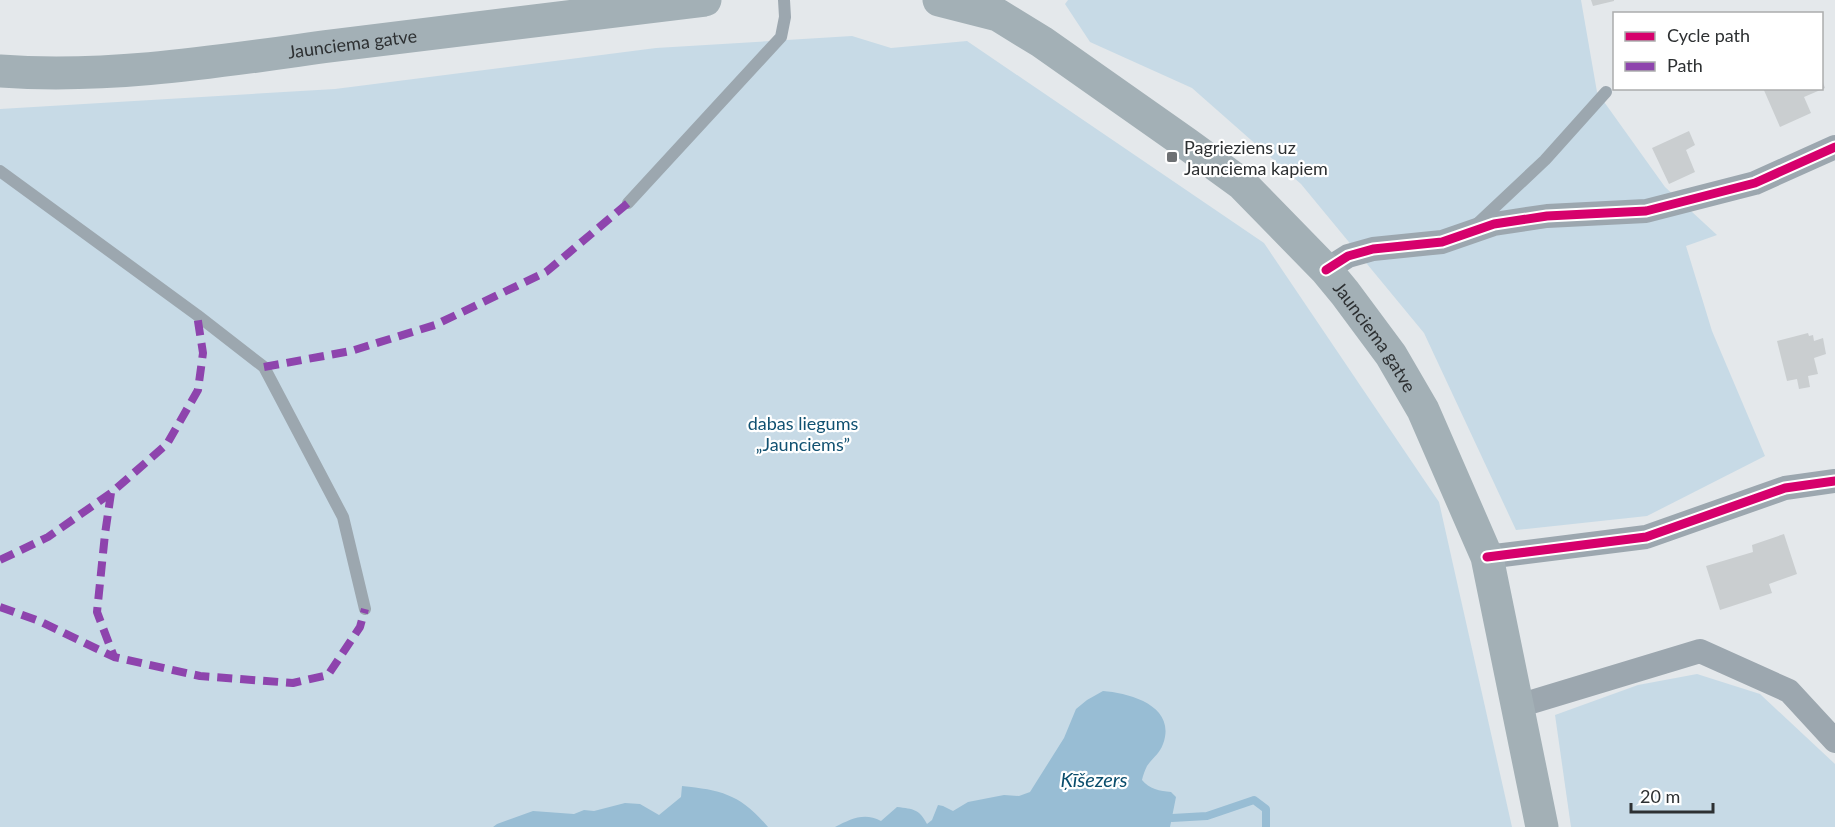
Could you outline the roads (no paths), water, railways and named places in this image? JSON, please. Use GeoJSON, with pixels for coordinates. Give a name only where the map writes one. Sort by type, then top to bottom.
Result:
{"type":"FeatureCollection","features":[{"type":"Feature","properties":{"kind":"main road","name":"Jaunciema gatve"},"geometry":{"type":"LineString","coordinates":[[0,71],[60,74],[185,65],[705,0]]}},
{"type":"Feature","properties":{"kind":"main road","name":"Jaunciema gatve"},"geometry":{"type":"LineString","coordinates":[[939,0],[1000,8],[1042,42],[1242,184],[1326,270],[1391,356],[1423,411],[1486,557],[1542,827]]}},
{"type":"Feature","properties":{"kind":"street"},"geometry":{"type":"LineString","coordinates":[[1326,270],[1348,256],[1373,249],[1442,242],[1471,230],[1494,224],[1547,216],[1646,212],[1755,183],[1835,147]]}},
{"type":"Feature","properties":{"kind":"street"},"geometry":{"type":"LineString","coordinates":[[1486,557],[1646,537],[1785,488],[1835,481]]}},
{"type":"Feature","properties":{"kind":"street"},"geometry":{"type":"LineString","coordinates":[[1518,706],[1700,651],[1789,691],[1835,741]]}},
{"type":"Feature","properties":{"kind":"lane"},"geometry":{"type":"LineString","coordinates":[[628,203],[781,37],[784,0]]}},
{"type":"Feature","properties":{"kind":"lane"},"geometry":{"type":"LineString","coordinates":[[1471,230],[1545,160],[1606,92]]}},
{"type":"Feature","properties":{"kind":"lane"},"geometry":{"type":"LineString","coordinates":[[0,171],[197,315],[264,368],[343,518],[365,609]]}},
{"type":"Feature","properties":{"kind":"water","name":"Ķīšezers"},"geometry":{"type":"Polygon","coordinates":[[[1103,691],[1138,699],[1157,711],[1163,720],[1166,731],[1163,744],[1147,766],[1142,780],[1151,787],[1171,792],[1176,797],[1170,827],[835,827],[852,819],[863,817],[881,821],[897,807],[915,811],[927,824],[932,820],[938,805],[953,811],[968,802],[1004,795],[1019,796],[1030,792],[1064,738],[1076,709],[1103,691]]]}},
{"type":"Feature","properties":{"kind":"water"},"geometry":{"type":"Polygon","coordinates":[[[682,786],[720,792],[730,796],[749,808],[768,827],[493,827],[533,811],[574,814],[584,810],[594,811],[625,803],[640,804],[659,815],[681,797],[682,786]]]}},
{"type":"Feature","properties":{"kind":"waterway"},"geometry":{"type":"LineString","coordinates":[[1172,818],[1207,816],[1254,800],[1266,809],[1266,827]]}},
{"type":"Feature","properties":{"kind":"place","name":"Pagrieziens uz Jaunciema kapiem"},"geometry":{"type":"Point","coordinates":[1172,157]}},
{"type":"Feature","properties":{"kind":"park label","name":"dabas liegums „Jaunciems”"},"geometry":{"type":"Point","coordinates":[803,433]}}]}
